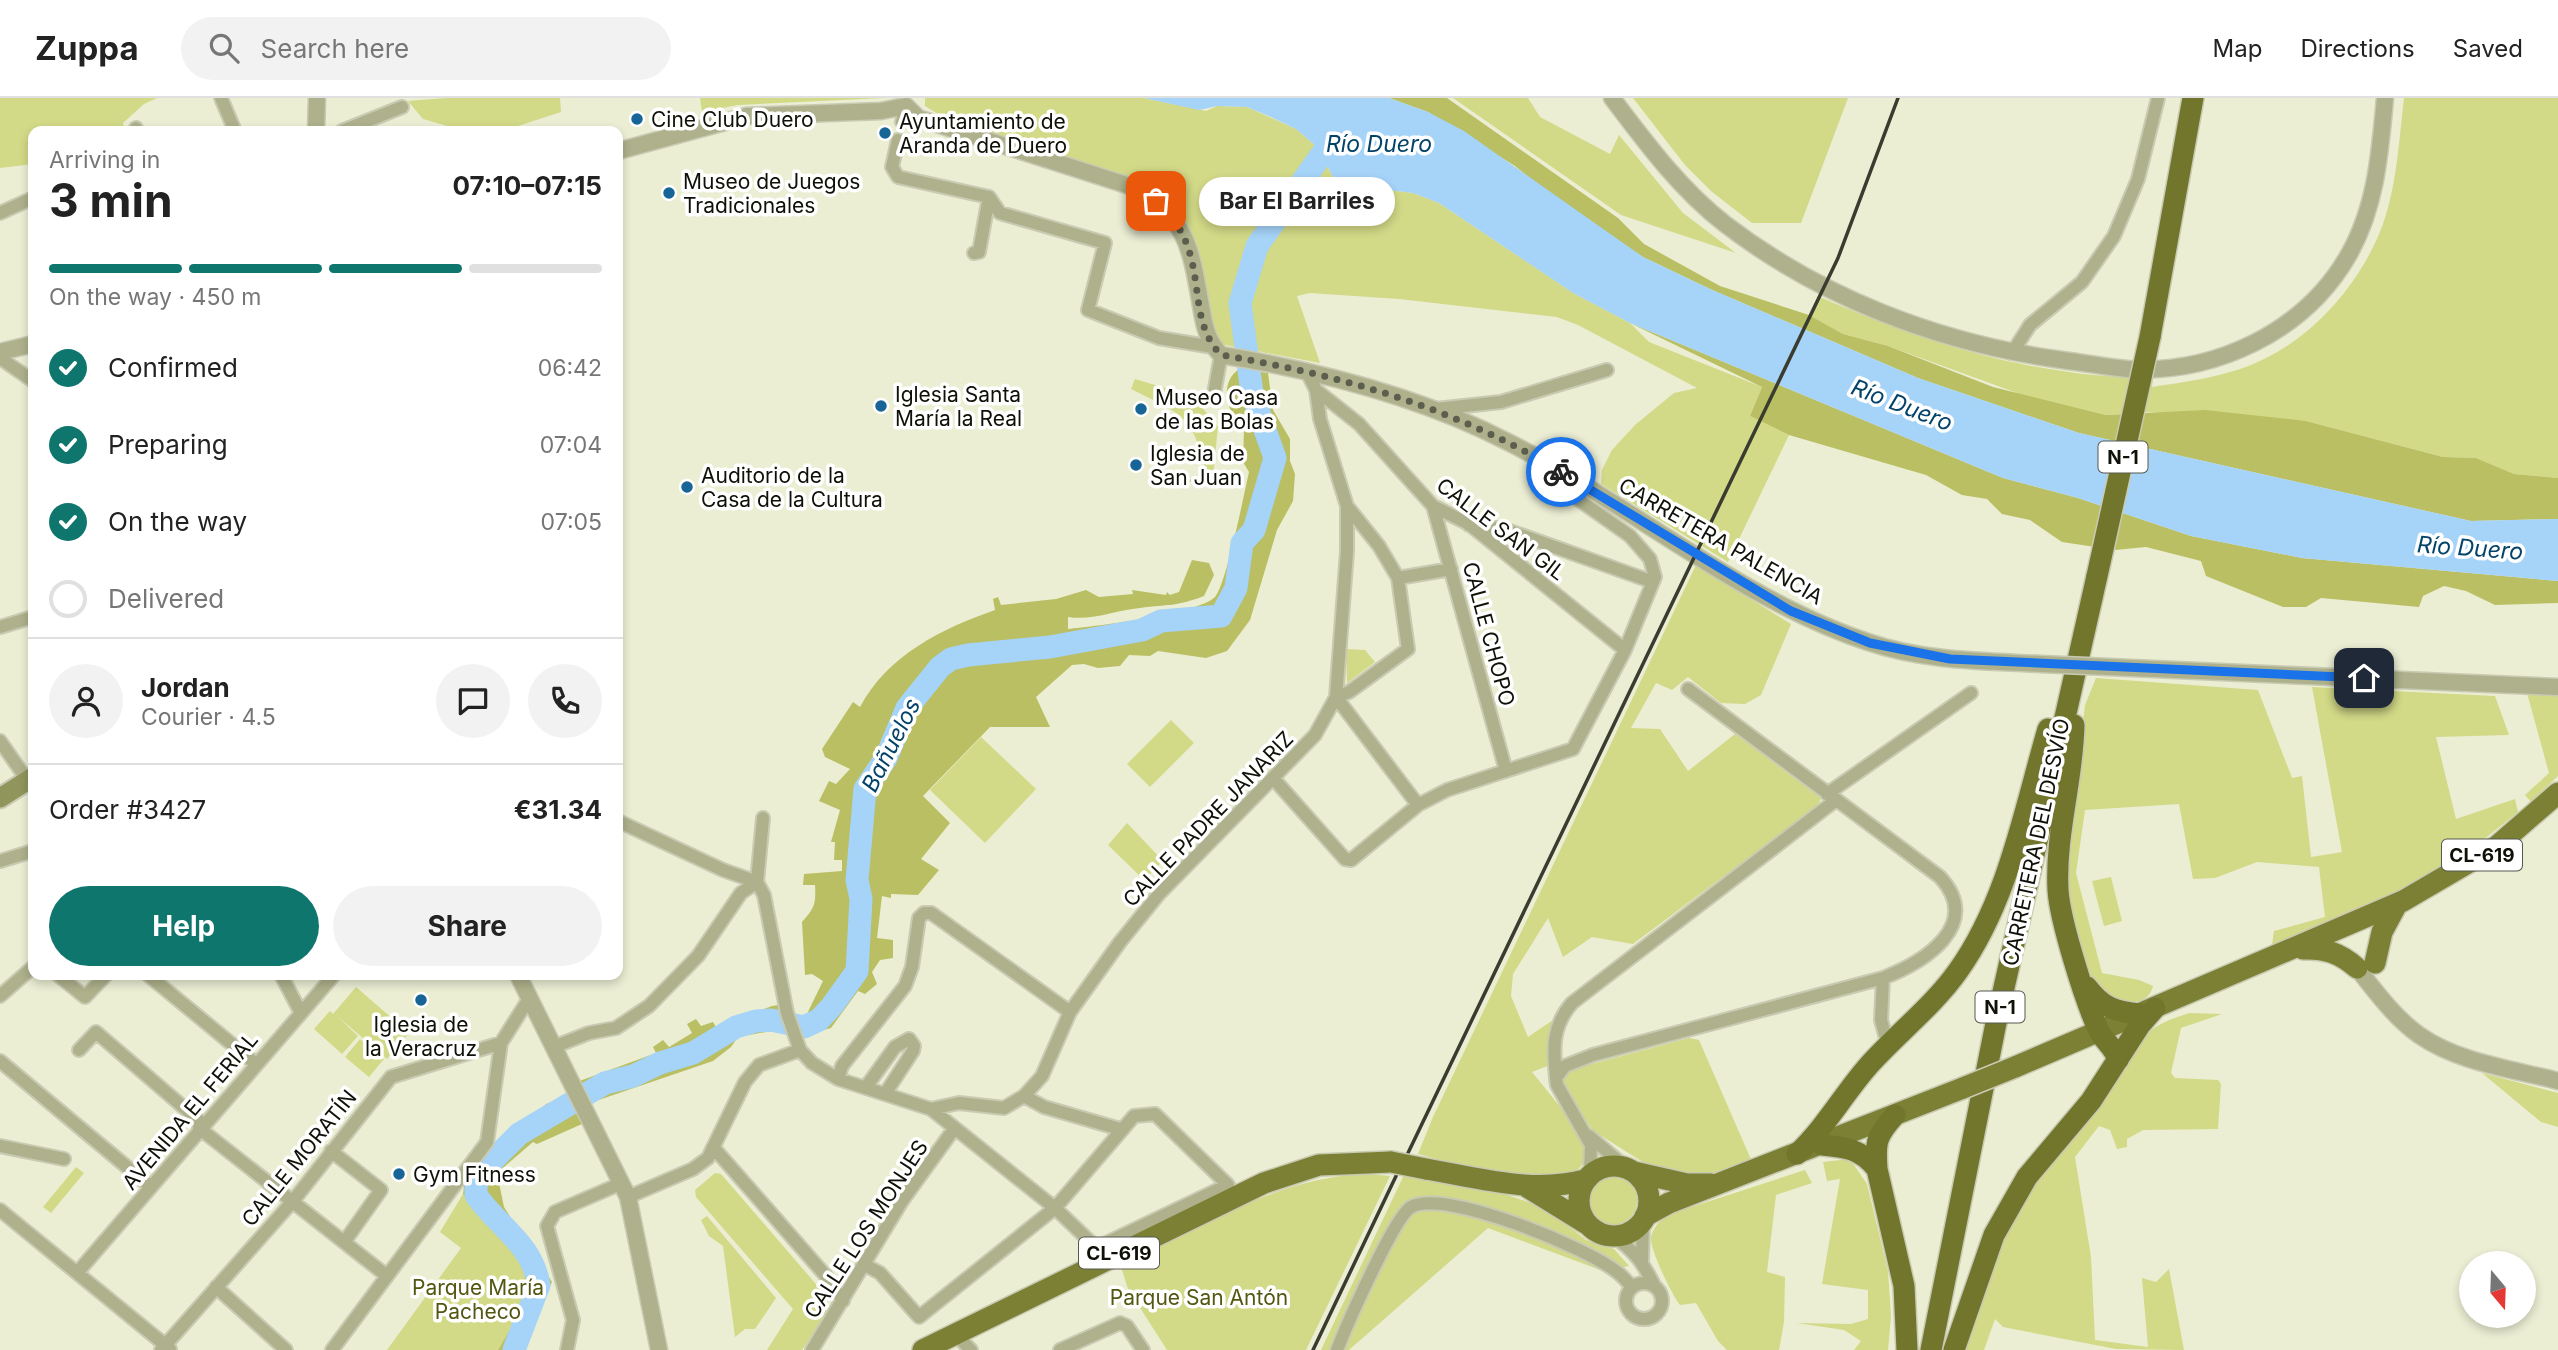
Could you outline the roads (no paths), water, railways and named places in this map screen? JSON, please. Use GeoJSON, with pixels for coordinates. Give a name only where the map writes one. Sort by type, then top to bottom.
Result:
{"type":"FeatureCollection","features":[{"type":"Feature","properties":{"kind":"highway","name":"CARRETERA DEL DESVÍO"},"geometry":{"type":"LineString","coordinates":[[1931,1350],[1996,1023],[2150,337],[2193,98]]}},
{"type":"Feature","properties":{"kind":"highway","name":"N-1"},"geometry":{"type":"LineString","coordinates":[[2077,658],[2074,730],[2059,833],[2058,890],[2062,915],[2099,1032],[2114,1047],[2118,1060]]}},
{"type":"Feature","properties":{"kind":"highway","name":"N-1"},"geometry":{"type":"LineString","coordinates":[[1797,1154],[1822,1130],[1861,1075],[1956,974],[1980,938],[1999,896],[2050,722],[2077,658]]}},
{"type":"Feature","properties":{"kind":"highway"},"geometry":{"type":"LineString","coordinates":[[2083,983],[2101,1004],[2118,1012],[2147,1011]]}},
{"type":"Feature","properties":{"kind":"highway"},"geometry":{"type":"LineString","coordinates":[[1954,1350],[1994,1235],[2027,1177],[2091,1101],[2147,1011]]}},
{"type":"Feature","properties":{"kind":"highway"},"geometry":{"type":"LineString","coordinates":[[1895,1115],[1878,1133],[1877,1169],[1904,1286],[1907,1350]]}},
{"type":"Feature","properties":{"kind":"highway"},"geometry":{"type":"LineString","coordinates":[[1822,1145],[1851,1147],[1869,1158],[1877,1169]]}},
{"type":"Feature","properties":{"kind":"main road"},"geometry":{"type":"LineString","coordinates":[[0,798],[28,780]]}},
{"type":"Feature","properties":{"kind":"main road","name":"CL-619"},"geometry":{"type":"LineString","coordinates":[[1525,1186],[1594,1231],[1613,1236],[1631,1232],[1644,1218],[1669,1203],[2015,1067],[2397,904],[2475,861],[2523,825],[2558,793]]}},
{"type":"Feature","properties":{"kind":"main road"},"geometry":{"type":"LineString","coordinates":[[2366,965],[2397,904]]}},
{"type":"Feature","properties":{"kind":"main road"},"geometry":{"type":"LineString","coordinates":[[2350,926],[2350,952],[2366,965]]}},
{"type":"Feature","properties":{"kind":"main road"},"geometry":{"type":"LineString","coordinates":[[2294,950],[2321,948],[2366,965]]}},
{"type":"Feature","properties":{"kind":"main road","name":"CL-619"},"geometry":{"type":"LineString","coordinates":[[923,1350],[1086,1279],[1102,1253],[1264,1183],[1319,1165],[1391,1162],[1525,1186],[1555,1186],[1588,1177],[1609,1166],[1686,1184],[1727,1182]]}},
{"type":"Feature","properties":{"kind":"main road"},"geometry":{"type":"LineString","coordinates":[[1631,1171],[1641,1179],[1648,1197],[1644,1218]]}},
{"type":"Feature","properties":{"kind":"main road"},"geometry":{"type":"LineString","coordinates":[[1587,1224],[1578,1202],[1588,1177]]}},
{"type":"Feature","properties":{"kind":"street"},"geometry":{"type":"LineString","coordinates":[[221,98],[233,126]]}},
{"type":"Feature","properties":{"kind":"street"},"geometry":{"type":"LineString","coordinates":[[316,126],[317,98]]}},
{"type":"Feature","properties":{"kind":"street"},"geometry":{"type":"LineString","coordinates":[[1612,98],[1686,189],[1753,243],[1844,295],[1910,324],[2012,353],[2130,369],[2177,366],[2215,358],[2269,336],[2315,299],[2334,278],[2361,232],[2371,201],[2380,155],[2385,98]]}},
{"type":"Feature","properties":{"kind":"street"},"geometry":{"type":"LineString","coordinates":[[2012,353],[2030,325],[2082,282],[2114,236],[2138,178],[2158,98]]}},
{"type":"Feature","properties":{"kind":"street"},"geometry":{"type":"LineString","coordinates":[[902,122],[907,102]]}},
{"type":"Feature","properties":{"kind":"street"},"geometry":{"type":"LineString","coordinates":[[623,149],[747,116],[881,111],[907,102]]}},
{"type":"Feature","properties":{"kind":"street"},"geometry":{"type":"LineString","coordinates":[[907,102],[918,118],[1136,188],[1156,201],[1178,223],[1187,239],[1208,338],[1222,353]]}},
{"type":"Feature","properties":{"kind":"street"},"geometry":{"type":"LineString","coordinates":[[354,126],[402,107]]}},
{"type":"Feature","properties":{"kind":"street"},"geometry":{"type":"LineString","coordinates":[[898,140],[892,167],[898,177],[989,197],[1000,213],[1105,243],[1088,310],[1159,338],[1222,353]]}},
{"type":"Feature","properties":{"kind":"street"},"geometry":{"type":"LineString","coordinates":[[974,253],[979,252],[989,197]]}},
{"type":"Feature","properties":{"kind":"street"},"geometry":{"type":"LineString","coordinates":[[0,213],[28,200]]}},
{"type":"Feature","properties":{"kind":"street"},"geometry":{"type":"LineString","coordinates":[[0,352],[28,345],[20,373]]}},
{"type":"Feature","properties":{"kind":"street"},"geometry":{"type":"LineString","coordinates":[[1214,394],[1222,353]]}},
{"type":"Feature","properties":{"kind":"street","name":"CARRETERA PALENCIA"},"geometry":{"type":"LineString","coordinates":[[1222,353],[1306,370],[1436,409],[1537,457],[1791,611],[1870,643],[1939,657],[2041,664],[2558,687]]}},
{"type":"Feature","properties":{"kind":"street"},"geometry":{"type":"LineString","coordinates":[[0,358],[28,378]]}},
{"type":"Feature","properties":{"kind":"street","name":"CALLE SAN GIL"},"geometry":{"type":"LineString","coordinates":[[1306,370],[1316,390],[1359,425],[1433,506],[1469,524],[1625,650]]}},
{"type":"Feature","properties":{"kind":"street"},"geometry":{"type":"LineString","coordinates":[[1436,409],[1501,402],[1607,370]]}},
{"type":"Feature","properties":{"kind":"street"},"geometry":{"type":"LineString","coordinates":[[1316,390],[1320,419],[1347,506],[1347,551],[1336,697],[1418,805]]}},
{"type":"Feature","properties":{"kind":"street"},"geometry":{"type":"LineString","coordinates":[[1273,778],[1345,859],[1353,859],[1418,805],[1447,790],[1570,751],[1625,650],[1653,582],[1651,561],[1640,546],[1607,518],[1541,473],[1537,457]]}},
{"type":"Feature","properties":{"kind":"street"},"geometry":{"type":"LineString","coordinates":[[1336,697],[1349,692],[1408,649],[1398,578],[1379,546],[1347,506]]}},
{"type":"Feature","properties":{"kind":"street","name":"CALLE CHOPO"},"geometry":{"type":"LineString","coordinates":[[1433,506],[1506,771]]}},
{"type":"Feature","properties":{"kind":"street"},"geometry":{"type":"LineString","coordinates":[[1469,524],[1504,529],[1653,582]]}},
{"type":"Feature","properties":{"kind":"street"},"geometry":{"type":"LineString","coordinates":[[1398,578],[1451,569]]}},
{"type":"Feature","properties":{"kind":"street"},"geometry":{"type":"LineString","coordinates":[[0,627],[28,619]]}},
{"type":"Feature","properties":{"kind":"street"},"geometry":{"type":"LineString","coordinates":[[1556,1078],[1564,1066],[1593,1055],[1883,978],[1934,953],[1949,930],[1955,908],[1951,889],[1940,877],[1688,689]]}},
{"type":"Feature","properties":{"kind":"street"},"geometry":{"type":"LineString","coordinates":[[1588,1177],[1591,1145],[1586,1132],[1564,1099],[1556,1078],[1553,1045],[1559,1018],[1572,1003],[1831,797],[1971,694]]}},
{"type":"Feature","properties":{"kind":"street","name":"CALLE PADRE JANARIZ"},"geometry":{"type":"LineString","coordinates":[[1024,1097],[1042,1076],[1070,1012],[1159,894],[1315,735],[1336,697]]}},
{"type":"Feature","properties":{"kind":"street"},"geometry":{"type":"LineString","coordinates":[[0,741],[28,776]]}},
{"type":"Feature","properties":{"kind":"street"},"geometry":{"type":"LineString","coordinates":[[763,818],[757,882],[764,895],[786,1013],[800,1050],[812,1063],[838,1079],[931,1109],[1055,1208],[1102,1253],[1228,1185],[1155,1114],[1134,1116],[1120,1129],[1055,1208],[919,1317],[880,1273],[865,1265]]}},
{"type":"Feature","properties":{"kind":"street"},"geometry":{"type":"LineString","coordinates":[[623,826],[757,882]]}},
{"type":"Feature","properties":{"kind":"street"},"geometry":{"type":"LineString","coordinates":[[0,862],[28,853]]}},
{"type":"Feature","properties":{"kind":"street"},"geometry":{"type":"LineString","coordinates":[[556,1046],[589,1033],[616,1028],[649,1006],[698,956],[741,893],[757,882]]}},
{"type":"Feature","properties":{"kind":"street"},"geometry":{"type":"LineString","coordinates":[[838,1079],[842,1066],[905,985],[912,967],[919,918],[924,913],[931,913],[1070,1012]]}},
{"type":"Feature","properties":{"kind":"street"},"geometry":{"type":"LineString","coordinates":[[2366,965],[2387,1003],[2418,1034],[2438,1047],[2558,1081]]}},
{"type":"Feature","properties":{"kind":"street"},"geometry":{"type":"LineString","coordinates":[[0,996],[28,971]]}},
{"type":"Feature","properties":{"kind":"street"},"geometry":{"type":"LineString","coordinates":[[1883,978],[1881,1020],[1888,1045]]}},
{"type":"Feature","properties":{"kind":"street"},"geometry":{"type":"LineString","coordinates":[[64,980],[85,998],[101,980]]}},
{"type":"Feature","properties":{"kind":"street"},"geometry":{"type":"LineString","coordinates":[[154,980],[256,1064]]}},
{"type":"Feature","properties":{"kind":"street"},"geometry":{"type":"LineString","coordinates":[[284,980],[300,1011]]}},
{"type":"Feature","properties":{"kind":"street","name":"AVENIDA EL FERIAL"},"geometry":{"type":"LineString","coordinates":[[77,1273],[329,980]]}},
{"type":"Feature","properties":{"kind":"street"},"geometry":{"type":"LineString","coordinates":[[521,980],[625,1190],[659,1350]]}},
{"type":"Feature","properties":{"kind":"street"},"geometry":{"type":"LineString","coordinates":[[332,1350],[487,1142],[501,1043],[530,998]]}},
{"type":"Feature","properties":{"kind":"street"},"geometry":{"type":"LineString","coordinates":[[79,1050],[96,1032],[201,1126],[387,1276]]}},
{"type":"Feature","properties":{"kind":"street"},"geometry":{"type":"LineString","coordinates":[[866,1087],[895,1047],[909,1039],[914,1046],[913,1051],[885,1094]]}},
{"type":"Feature","properties":{"kind":"street","name":"CALLE MORATÍN"},"geometry":{"type":"LineString","coordinates":[[165,1348],[293,1201],[391,1077],[501,1043]]}},
{"type":"Feature","properties":{"kind":"street"},"geometry":{"type":"LineString","coordinates":[[567,1350],[573,1320],[548,1233],[549,1218],[555,1212],[693,1168],[708,1158],[744,1082],[759,1065],[800,1050]]}},
{"type":"Feature","properties":{"kind":"street"},"geometry":{"type":"LineString","coordinates":[[0,1061],[150,1187]]}},
{"type":"Feature","properties":{"kind":"street"},"geometry":{"type":"LineString","coordinates":[[931,1109],[959,1104],[1004,1108],[1024,1097],[1044,1107],[1120,1129]]}},
{"type":"Feature","properties":{"kind":"street","name":"CALLE LOS MONJES"},"geometry":{"type":"LineString","coordinates":[[812,1350],[902,1201],[954,1129]]}},
{"type":"Feature","properties":{"kind":"street"},"geometry":{"type":"LineString","coordinates":[[1586,1132],[1631,1171]]}},
{"type":"Feature","properties":{"kind":"street"},"geometry":{"type":"LineString","coordinates":[[0,1146],[64,1159]]}},
{"type":"Feature","properties":{"kind":"street"},"geometry":{"type":"LineString","coordinates":[[713,1147],[826,1276],[843,1301]]}},
{"type":"Feature","properties":{"kind":"street"},"geometry":{"type":"LineString","coordinates":[[331,1151],[381,1190],[345,1241]]}},
{"type":"Feature","properties":{"kind":"street"},"geometry":{"type":"LineString","coordinates":[[1337,1350],[1394,1229],[1410,1208],[1420,1204],[1467,1208],[1548,1236],[1598,1260],[1635,1286],[1656,1287]]}},
{"type":"Feature","properties":{"kind":"street"},"geometry":{"type":"LineString","coordinates":[[0,1210],[165,1348]]}},
{"type":"Feature","properties":{"kind":"street"},"geometry":{"type":"LineString","coordinates":[[1613,1236],[1631,1248],[1644,1265],[1661,1295],[1661,1307],[1654,1316],[1643,1319],[1632,1315],[1626,1304],[1644,1265],[1644,1218]]}},
{"type":"Feature","properties":{"kind":"street"},"geometry":{"type":"LineString","coordinates":[[216,1287],[286,1350]]}},
{"type":"Feature","properties":{"kind":"street"},"geometry":{"type":"LineString","coordinates":[[1059,1350],[1120,1323],[1127,1326],[1143,1350]]}},
{"type":"Feature","properties":{"kind":"street"},"geometry":{"type":"LineString","coordinates":[[955,1334],[971,1350]]}},
{"type":"Feature","properties":{"kind":"water","name":"Río Duero"},"geometry":{"type":"Polygon","coordinates":[[[1144,98],[1389,98],[1428,112],[1464,131],[1643,257],[1710,289],[1918,378],[2079,433],[2471,521],[2558,519],[2558,581],[2302,558],[2191,536],[2078,498],[2003,478],[1630,323],[1573,293],[1439,203],[1413,193],[1337,184],[1316,146],[1296,129],[1271,117],[1247,107],[1217,106],[1199,110],[1144,98]]]}},
{"type":"Feature","properties":{"kind":"waterway","name":"Bañuelos"},"geometry":{"type":"LineString","coordinates":[[514,1350],[539,1285],[535,1270],[522,1247],[476,1195],[476,1183],[483,1170],[519,1134],[605,1083],[633,1076],[660,1063],[693,1053],[736,1027],[771,1020],[804,1027],[819,1020],[832,1006],[857,971],[861,899],[857,880],[865,789],[886,758],[907,708],[940,667],[951,659],[968,655],[1050,647],[1142,630],[1161,621],[1221,616],[1236,588],[1242,543],[1254,530],[1275,458],[1252,393],[1240,303],[1257,246],[1339,130]]}},
{"type":"Feature","properties":{"kind":"railway"},"geometry":{"type":"LineString","coordinates":[[1408,1153],[1838,258],[1898,98]]}},
{"type":"Feature","properties":{"kind":"railway"},"geometry":{"type":"LineString","coordinates":[[1313,1350],[1397,1174]]}},
{"type":"Feature","properties":{"kind":"place","name":"Cine Club Duero"},"geometry":{"type":"Point","coordinates":[637,119]}},
{"type":"Feature","properties":{"kind":"place","name":"Ayuntamiento de Aranda de Duero"},"geometry":{"type":"Point","coordinates":[885,133]}},
{"type":"Feature","properties":{"kind":"place","name":"Museo de Juegos Tradicionales"},"geometry":{"type":"Point","coordinates":[669,193]}},
{"type":"Feature","properties":{"kind":"place","name":"Bar El Barriles"},"geometry":{"type":"Point","coordinates":[1156,201]}},
{"type":"Feature","properties":{"kind":"place","name":"Iglesia Santa María la Real"},"geometry":{"type":"Point","coordinates":[881,406]}},
{"type":"Feature","properties":{"kind":"place","name":"Museo Casa de las Bolas"},"geometry":{"type":"Point","coordinates":[1141,409]}},
{"type":"Feature","properties":{"kind":"place","name":"Iglesia de San Juan"},"geometry":{"type":"Point","coordinates":[1136,465]}},
{"type":"Feature","properties":{"kind":"place","name":"Auditorio de la Casa de la Cultura"},"geometry":{"type":"Point","coordinates":[687,487]}},
{"type":"Feature","properties":{"kind":"place","name":"Iglesia de la Veracruz"},"geometry":{"type":"Point","coordinates":[421,1000]}},
{"type":"Feature","properties":{"kind":"place","name":"Gym Fitness"},"geometry":{"type":"Point","coordinates":[399,1174]}},
{"type":"Feature","properties":{"kind":"park label","name":"Parque San Antón"},"geometry":{"type":"Point","coordinates":[1199,1297]}},
{"type":"Feature","properties":{"kind":"park label","name":"Parque María Pacheco"},"geometry":{"type":"Point","coordinates":[478,1299]}}]}
